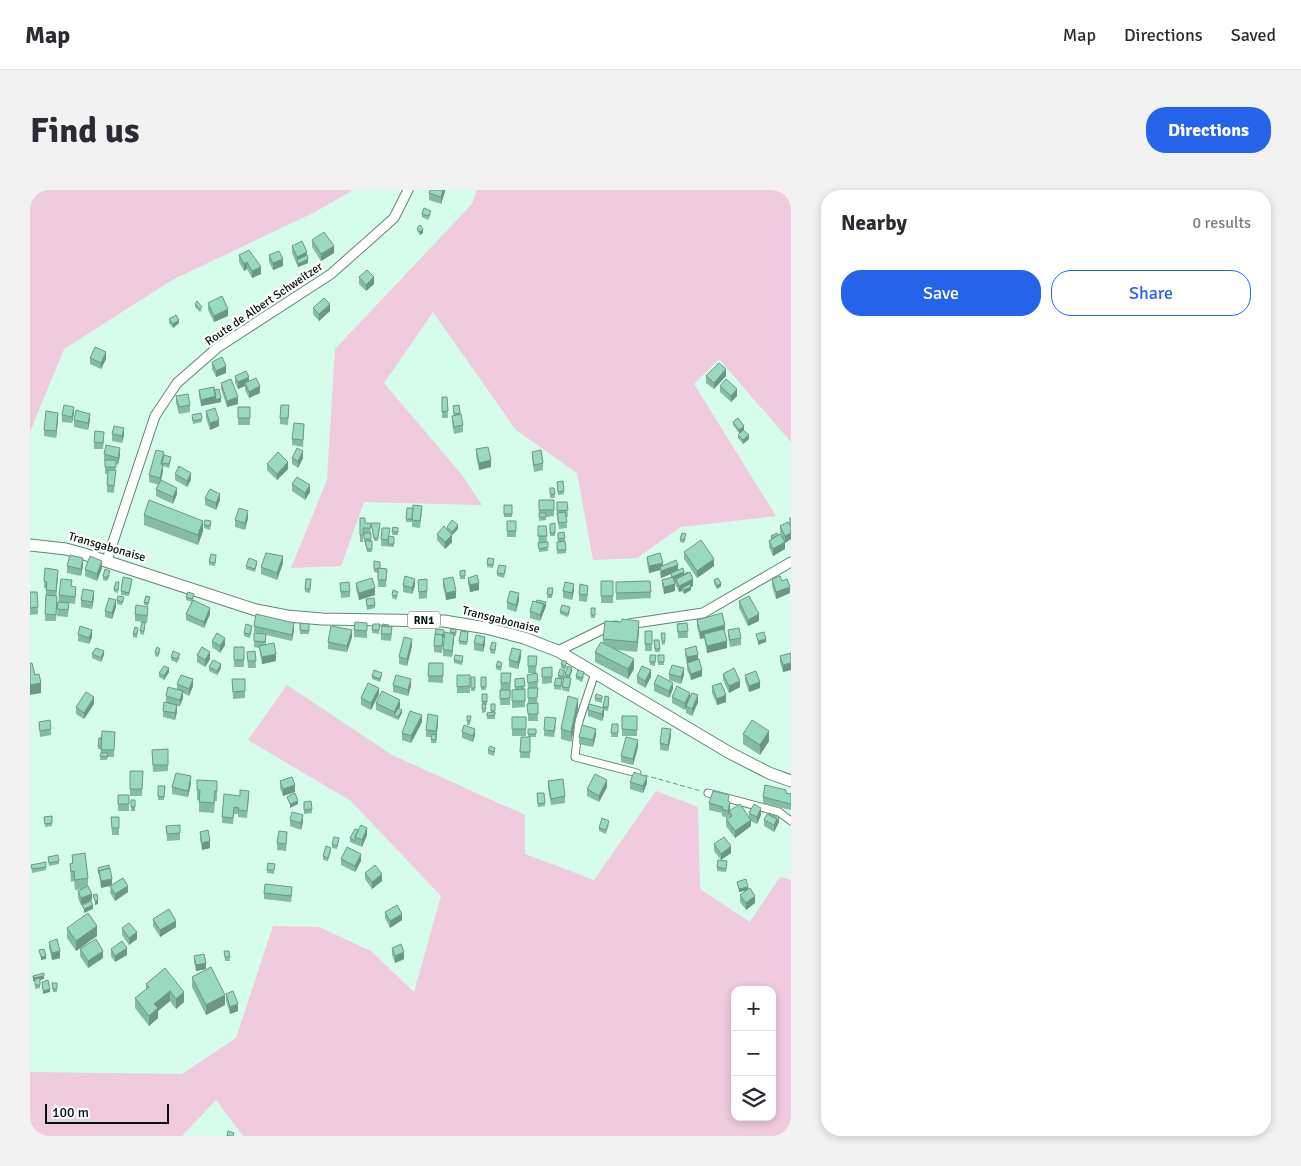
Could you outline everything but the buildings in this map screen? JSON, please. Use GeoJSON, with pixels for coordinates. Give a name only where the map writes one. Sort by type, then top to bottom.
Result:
{"type":"FeatureCollection","features":[{"type":"Feature","properties":{"kind":"highway","name":"Transgabonaise"},"geometry":{"type":"LineString","coordinates":[[30,545],[66,549],[107,560],[256,610],[287,616],[322,619],[425,620],[459,623],[517,636],[558,651],[730,753],[769,773],[791,781]]}},
{"type":"Feature","properties":{"kind":"street","name":"Route de Albert Schweitzer"},"geometry":{"type":"LineString","coordinates":[[107,560],[155,416],[177,383],[217,348],[330,274],[394,218],[408,190]]}},
{"type":"Feature","properties":{"kind":"street"},"geometry":{"type":"LineString","coordinates":[[558,651],[607,627],[703,613],[791,562]]}},
{"type":"Feature","properties":{"kind":"street"},"geometry":{"type":"LineString","coordinates":[[595,673],[579,721],[575,757],[637,773]]}},
{"type":"Feature","properties":{"kind":"street"},"geometry":{"type":"LineString","coordinates":[[708,793],[779,812],[791,821]]}},
{"type":"Feature","properties":{"kind":"path"},"geometry":{"type":"LineString","coordinates":[[637,773],[708,793]]}},
{"type":"Feature","properties":{"kind":"shaded area"},"geometry":{"type":"Polygon","coordinates":[[[30,190],[353,190],[315,212],[172,280],[64,349],[30,432],[30,190]]]}},
{"type":"Feature","properties":{"kind":"shaded area"},"geometry":{"type":"Polygon","coordinates":[[[477,190],[791,190],[791,442],[719,359],[694,384],[776,516],[681,527],[637,558],[593,560],[577,473],[516,430],[433,312],[384,383],[462,475],[482,505],[364,502],[341,566],[291,568],[327,480],[335,349],[472,204],[477,190]]]}},
{"type":"Feature","properties":{"kind":"shaded area"},"geometry":{"type":"Polygon","coordinates":[[[287,685],[392,755],[525,815],[525,854],[594,880],[656,791],[698,807],[700,889],[750,922],[780,877],[791,880],[791,1136],[243,1136],[216,1100],[182,1136],[30,1136],[30,1072],[182,1074],[236,1038],[273,926],[319,927],[371,951],[414,992],[441,896],[351,801],[248,740],[287,685]]]}}]}
